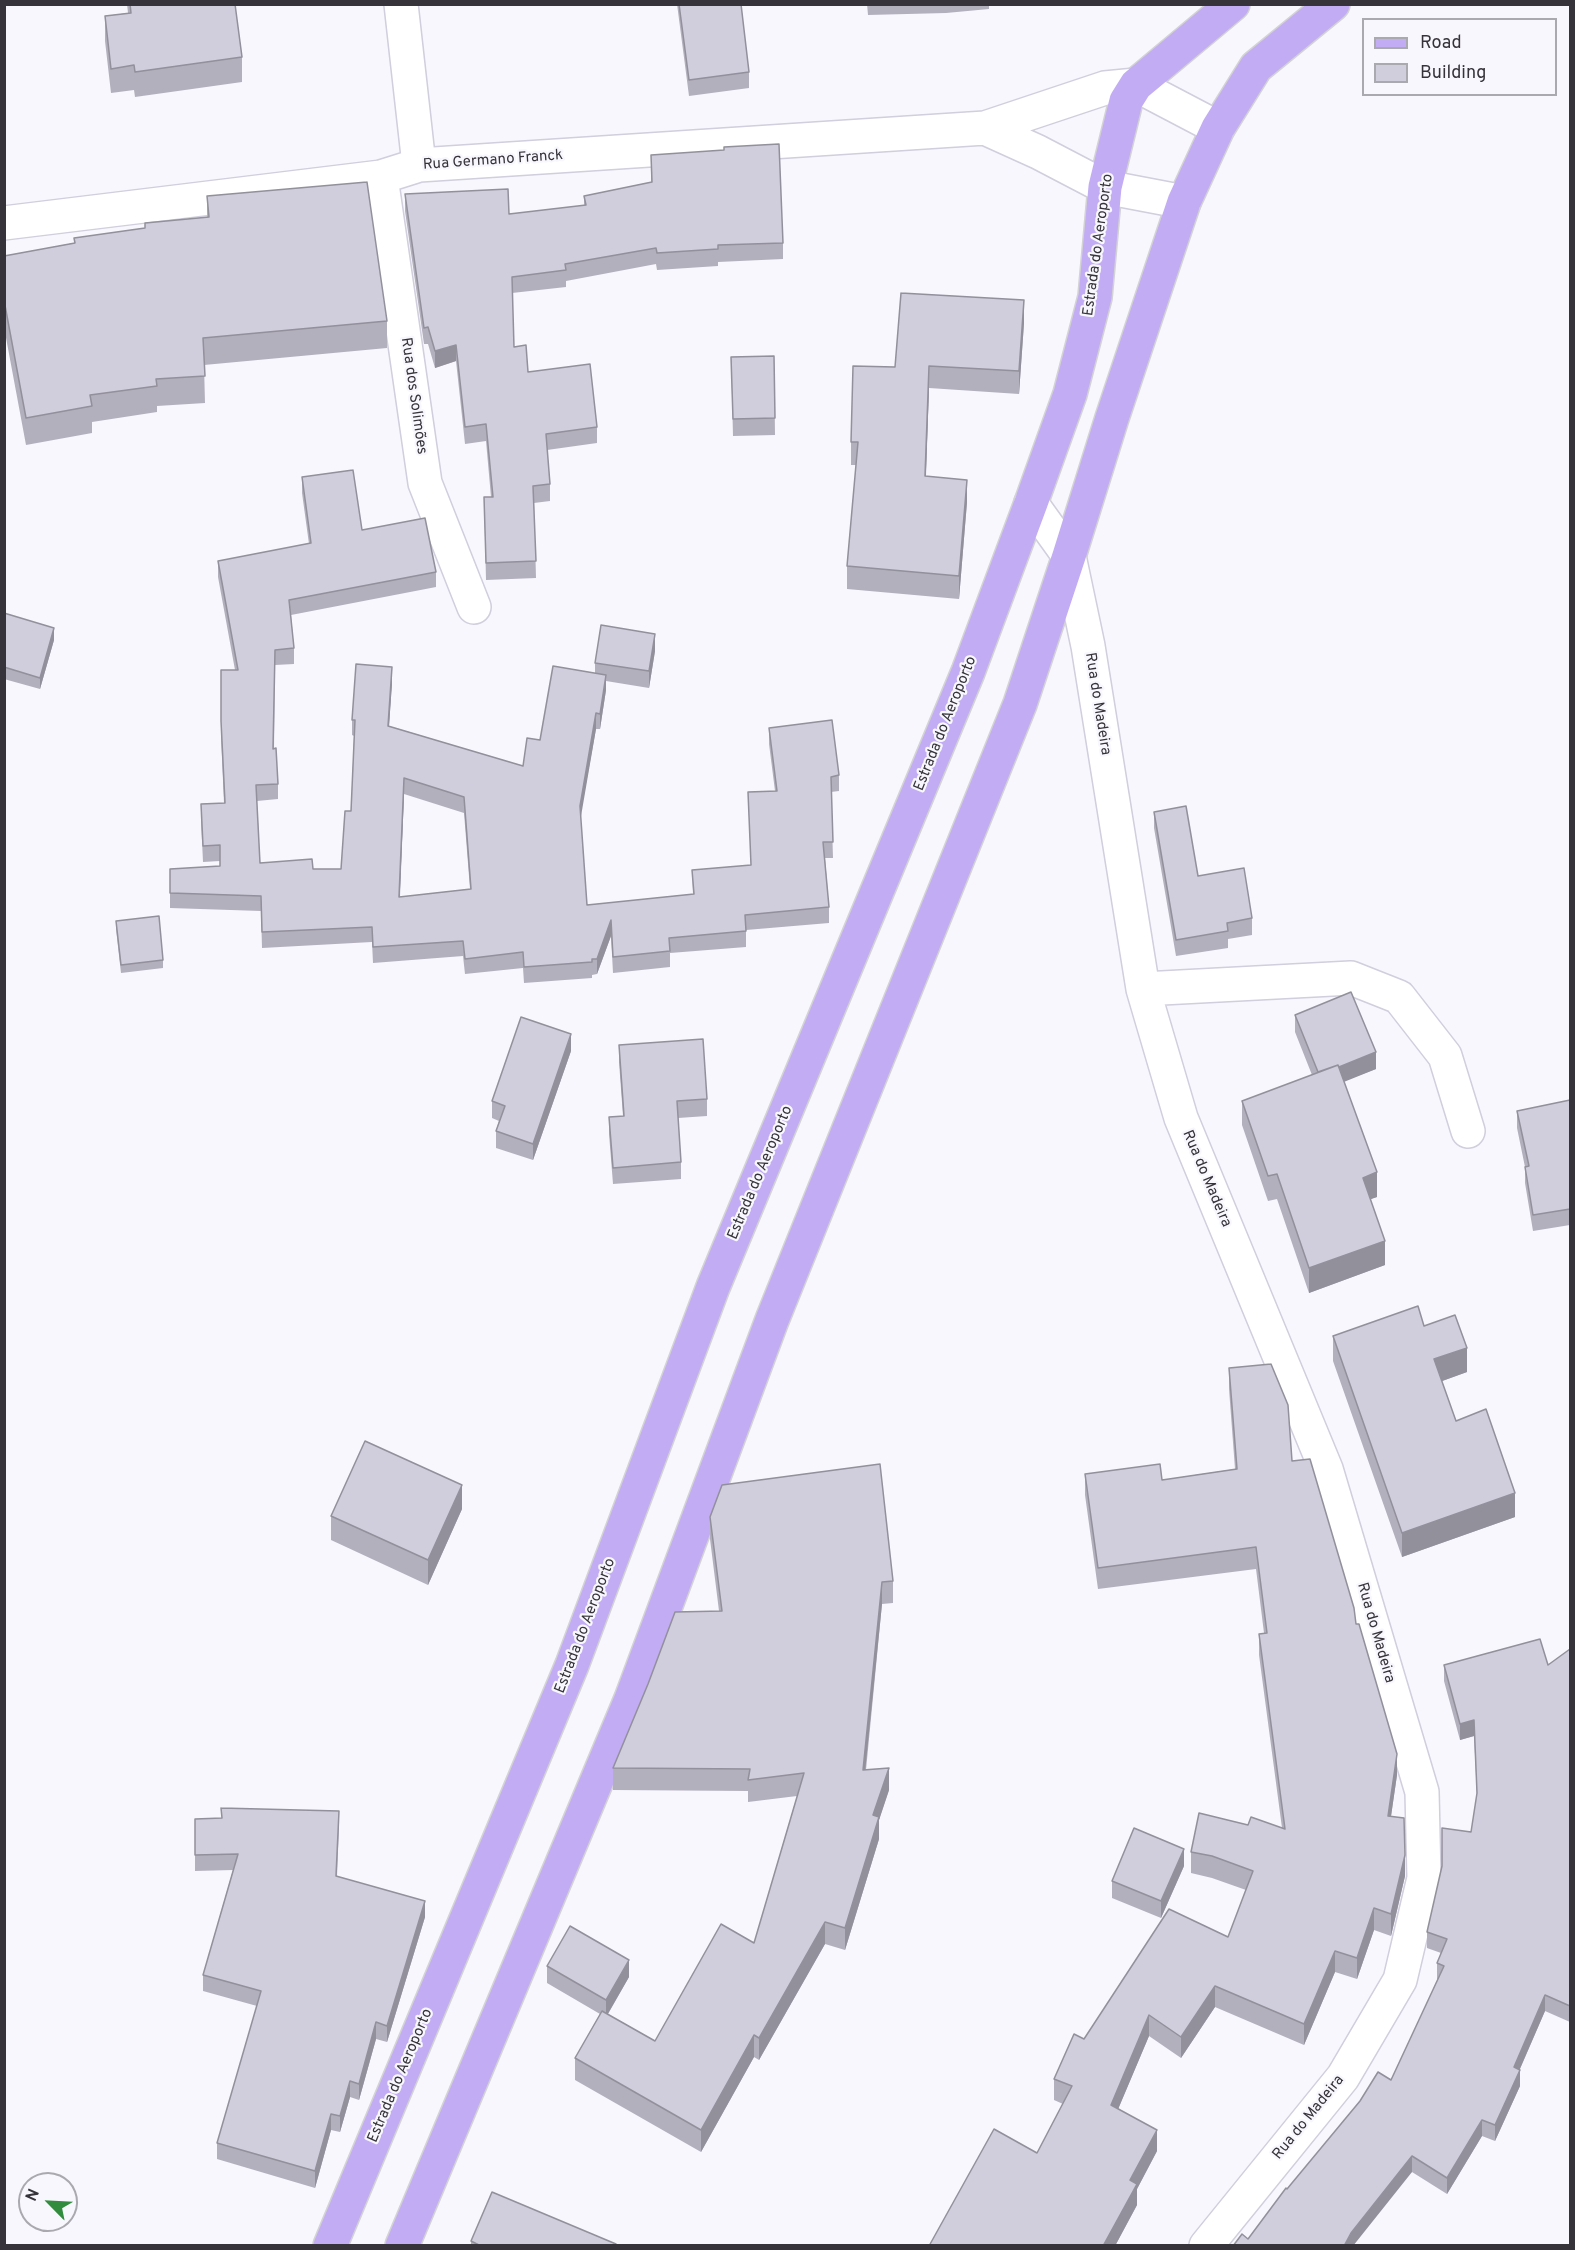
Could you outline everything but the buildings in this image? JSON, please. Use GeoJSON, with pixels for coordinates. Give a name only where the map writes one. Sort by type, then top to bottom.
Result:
{"type":"FeatureCollection","features":[{"type":"Feature","properties":{"kind":"main road"},"geometry":{"type":"LineString","coordinates":[[1136,85],[1233,4]]}},
{"type":"Feature","properties":{"kind":"main road"},"geometry":{"type":"LineString","coordinates":[[402,2246],[631,1699],[772,1320],[1020,704],[1184,202],[1218,128],[1256,67],[1333,4]]}},
{"type":"Feature","properties":{"kind":"main road","name":"Estrada do Aeroporto"},"geometry":{"type":"LineString","coordinates":[[330,2246],[572,1665],[713,1287],[968,672],[1070,394],[1095,297],[1105,187],[1126,101],[1136,85]]}},
{"type":"Feature","properties":{"kind":"street"},"geometry":{"type":"LineString","coordinates":[[401,4],[419,165]]}},
{"type":"Feature","properties":{"kind":"street"},"geometry":{"type":"LineString","coordinates":[[1136,85],[1218,128]]}},
{"type":"Feature","properties":{"kind":"street","name":"Rua Germano Franck"},"geometry":{"type":"LineString","coordinates":[[4,223],[381,177],[419,165],[985,128],[1105,88],[1136,85]]}},
{"type":"Feature","properties":{"kind":"street","name":"Rua Germano Franck"},"geometry":{"type":"LineString","coordinates":[[985,128],[1038,152],[1105,187],[1184,202]]}},
{"type":"Feature","properties":{"kind":"street","name":"Rua dos Solimões"},"geometry":{"type":"LineString","coordinates":[[381,177],[425,483],[474,607]]}},
{"type":"Feature","properties":{"kind":"street","name":"Rua do Madeira"},"geometry":{"type":"LineString","coordinates":[[1031,503],[1069,556],[1088,646],[1143,989],[1181,1118],[1326,1469],[1422,1792],[1424,1878],[1400,1980],[1343,2077],[1206,2246]]}},
{"type":"Feature","properties":{"kind":"street"},"geometry":{"type":"LineString","coordinates":[[1143,989],[1351,978],[1399,997],[1445,1056],[1468,1131]]}}]}
